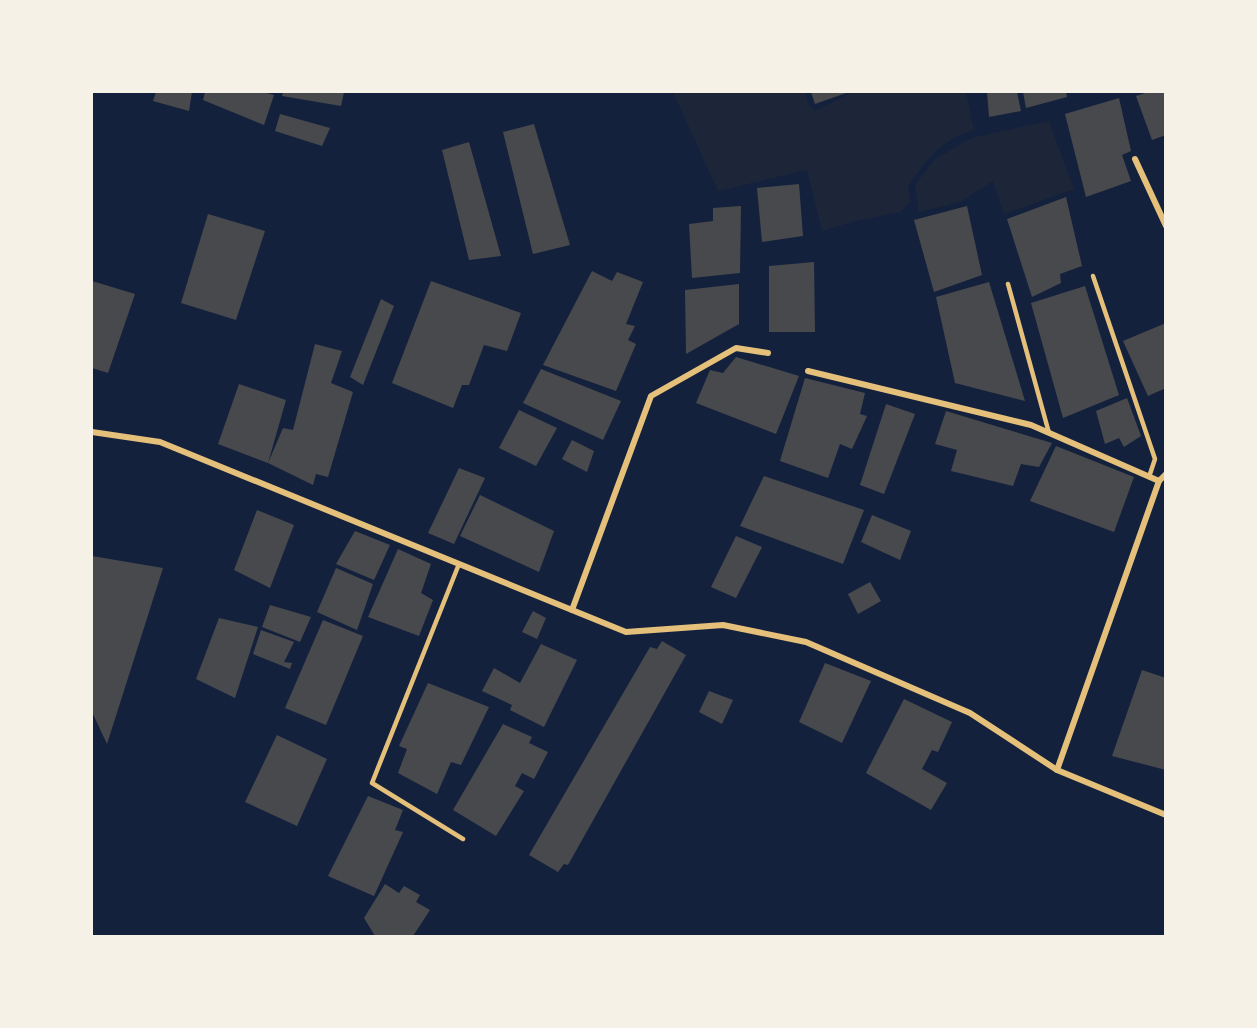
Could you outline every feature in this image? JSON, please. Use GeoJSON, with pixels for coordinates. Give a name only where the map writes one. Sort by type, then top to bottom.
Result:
{"type":"FeatureCollection","features":[{"type":"Feature","properties":{"kind":"street"},"geometry":{"type":"LineString","coordinates":[[1135,159],[1166,226]]}},
{"type":"Feature","properties":{"kind":"street"},"geometry":{"type":"LineString","coordinates":[[572,610],[651,396],[736,348],[768,353]]}},
{"type":"Feature","properties":{"kind":"street"},"geometry":{"type":"LineString","coordinates":[[808,371],[1031,425],[1159,481]]}},
{"type":"Feature","properties":{"kind":"street"},"geometry":{"type":"LineString","coordinates":[[92,432],[160,442],[626,632],[723,625],[806,642],[970,713],[1057,770],[1166,815]]}},
{"type":"Feature","properties":{"kind":"street"},"geometry":{"type":"LineString","coordinates":[[1057,770],[1159,481],[1166,474]]}},
{"type":"Feature","properties":{"kind":"lane"},"geometry":{"type":"LineString","coordinates":[[1093,276],[1155,459],[1149,477]]}},
{"type":"Feature","properties":{"kind":"lane"},"geometry":{"type":"LineString","coordinates":[[1008,284],[1048,433]]}},
{"type":"Feature","properties":{"kind":"lane"},"geometry":{"type":"LineString","coordinates":[[459,564],[372,783],[463,839]]}},
{"type":"Feature","properties":{"kind":"shaded area"},"geometry":{"type":"Polygon","coordinates":[[[673,92],[805,92],[808,103],[815,111],[849,92],[966,92],[974,130],[951,139],[935,152],[908,186],[911,202],[900,212],[822,231],[807,170],[718,191],[673,92]]]}},
{"type":"Feature","properties":{"kind":"shaded area"},"geometry":{"type":"Polygon","coordinates":[[[1049,121],[1074,189],[1004,214],[993,181],[960,202],[919,212],[915,185],[934,160],[971,138],[1049,121]]]}},
{"type":"Feature","properties":{"kind":"building"},"geometry":{"type":"Polygon","coordinates":[[[156,92],[192,92],[189,111],[153,101],[156,92]]]}},
{"type":"Feature","properties":{"kind":"building"},"geometry":{"type":"Polygon","coordinates":[[[205,92],[263,92],[274,95],[264,125],[203,100],[205,92]]]}},
{"type":"Feature","properties":{"kind":"building"},"geometry":{"type":"Polygon","coordinates":[[[283,92],[344,92],[341,106],[282,96],[283,92]]]}},
{"type":"Feature","properties":{"kind":"building"},"geometry":{"type":"Polygon","coordinates":[[[811,92],[849,92],[815,104],[811,92]]]}},
{"type":"Feature","properties":{"kind":"building"},"geometry":{"type":"Polygon","coordinates":[[[987,92],[1017,92],[1021,111],[989,117],[987,92]]]}},
{"type":"Feature","properties":{"kind":"building"},"geometry":{"type":"Polygon","coordinates":[[[1023,92],[1066,92],[1067,97],[1026,108],[1023,92]]]}},
{"type":"Feature","properties":{"kind":"building"},"geometry":{"type":"Polygon","coordinates":[[[1148,92],[1166,92],[1166,135],[1152,140],[1136,96],[1148,92]]]}},
{"type":"Feature","properties":{"kind":"building"},"geometry":{"type":"Polygon","coordinates":[[[1119,98],[1131,151],[1122,155],[1131,181],[1086,197],[1065,114],[1119,98]]]}},
{"type":"Feature","properties":{"kind":"building"},"geometry":{"type":"Polygon","coordinates":[[[280,114],[330,128],[322,146],[275,131],[280,114]]]}},
{"type":"Feature","properties":{"kind":"building"},"geometry":{"type":"Polygon","coordinates":[[[534,124],[570,245],[533,254],[503,132],[534,124]]]}},
{"type":"Feature","properties":{"kind":"building"},"geometry":{"type":"Polygon","coordinates":[[[469,142],[501,256],[469,260],[442,150],[469,142]]]}},
{"type":"Feature","properties":{"kind":"building"},"geometry":{"type":"Polygon","coordinates":[[[799,184],[803,236],[762,242],[757,188],[799,184]]]}},
{"type":"Feature","properties":{"kind":"building"},"geometry":{"type":"Polygon","coordinates":[[[1066,197],[1082,266],[1060,274],[1061,283],[1032,297],[1007,219],[1066,197]]]}},
{"type":"Feature","properties":{"kind":"building"},"geometry":{"type":"Polygon","coordinates":[[[741,206],[740,273],[692,278],[689,224],[713,221],[713,208],[741,206]]]}},
{"type":"Feature","properties":{"kind":"building"},"geometry":{"type":"Polygon","coordinates":[[[967,206],[982,275],[934,292],[914,220],[967,206]]]}},
{"type":"Feature","properties":{"kind":"building"},"geometry":{"type":"Polygon","coordinates":[[[208,214],[265,231],[236,320],[181,303],[208,214]]]}},
{"type":"Feature","properties":{"kind":"building"},"geometry":{"type":"Polygon","coordinates":[[[814,262],[815,332],[769,332],[769,266],[814,262]]]}},
{"type":"Feature","properties":{"kind":"building"},"geometry":{"type":"Polygon","coordinates":[[[592,271],[612,281],[617,272],[643,282],[626,324],[635,326],[628,340],[636,344],[616,391],[543,365],[592,271]]]}},
{"type":"Feature","properties":{"kind":"building"},"geometry":{"type":"Polygon","coordinates":[[[92,281],[135,294],[108,373],[92,368],[92,281]]]}},
{"type":"Feature","properties":{"kind":"building"},"geometry":{"type":"Polygon","coordinates":[[[431,281],[521,313],[507,351],[484,345],[469,385],[462,385],[453,408],[392,383],[431,281]]]}},
{"type":"Feature","properties":{"kind":"building"},"geometry":{"type":"Polygon","coordinates":[[[989,282],[1025,401],[955,383],[936,297],[989,282]]]}},
{"type":"Feature","properties":{"kind":"building"},"geometry":{"type":"Polygon","coordinates":[[[739,284],[739,324],[686,354],[685,290],[739,284]]]}},
{"type":"Feature","properties":{"kind":"building"},"geometry":{"type":"Polygon","coordinates":[[[1085,286],[1119,395],[1063,418],[1031,303],[1085,286]]]}},
{"type":"Feature","properties":{"kind":"building"},"geometry":{"type":"Polygon","coordinates":[[[381,299],[394,306],[363,385],[350,377],[381,299]]]}},
{"type":"Feature","properties":{"kind":"building"},"geometry":{"type":"Polygon","coordinates":[[[1166,323],[1166,388],[1148,396],[1123,341],[1166,323]]]}},
{"type":"Feature","properties":{"kind":"building"},"geometry":{"type":"Polygon","coordinates":[[[315,344],[342,351],[331,383],[353,392],[328,477],[316,474],[313,485],[268,463],[283,428],[293,430],[315,344]]]}},
{"type":"Feature","properties":{"kind":"building"},"geometry":{"type":"Polygon","coordinates":[[[736,357],[799,376],[776,434],[696,403],[710,370],[723,373],[736,357]]]}},
{"type":"Feature","properties":{"kind":"building"},"geometry":{"type":"Polygon","coordinates":[[[541,369],[621,401],[603,440],[523,403],[541,369]]]}},
{"type":"Feature","properties":{"kind":"building"},"geometry":{"type":"Polygon","coordinates":[[[805,378],[865,393],[860,414],[867,416],[852,449],[840,444],[828,478],[780,461],[805,378]]]}},
{"type":"Feature","properties":{"kind":"building"},"geometry":{"type":"Polygon","coordinates":[[[239,384],[286,400],[268,463],[218,444],[239,384]]]}},
{"type":"Feature","properties":{"kind":"building"},"geometry":{"type":"Polygon","coordinates":[[[1127,398],[1141,436],[1124,447],[1119,438],[1105,444],[1096,411],[1127,398]]]}},
{"type":"Feature","properties":{"kind":"building"},"geometry":{"type":"Polygon","coordinates":[[[886,404],[915,414],[884,494],[860,485],[886,404]]]}},
{"type":"Feature","properties":{"kind":"building"},"geometry":{"type":"Polygon","coordinates":[[[519,410],[557,428],[536,466],[499,448],[519,410]]]}},
{"type":"Feature","properties":{"kind":"building"},"geometry":{"type":"Polygon","coordinates":[[[946,411],[1052,443],[1039,467],[1021,464],[1013,486],[951,471],[957,450],[935,444],[946,411]]]}},
{"type":"Feature","properties":{"kind":"building"},"geometry":{"type":"Polygon","coordinates":[[[572,440],[594,451],[587,472],[562,459],[572,440]]]}},
{"type":"Feature","properties":{"kind":"building"},"geometry":{"type":"Polygon","coordinates":[[[1056,446],[1134,477],[1114,532],[1030,501],[1056,446]]]}},
{"type":"Feature","properties":{"kind":"building"},"geometry":{"type":"Polygon","coordinates":[[[459,468],[485,478],[454,544],[428,533],[459,468]]]}},
{"type":"Feature","properties":{"kind":"building"},"geometry":{"type":"Polygon","coordinates":[[[764,476],[864,510],[843,564],[740,526],[764,476]]]}},
{"type":"Feature","properties":{"kind":"building"},"geometry":{"type":"Polygon","coordinates":[[[480,495],[554,531],[539,572],[460,536],[480,495]]]}},
{"type":"Feature","properties":{"kind":"building"},"geometry":{"type":"Polygon","coordinates":[[[257,510],[294,525],[270,588],[234,570],[257,510]]]}},
{"type":"Feature","properties":{"kind":"building"},"geometry":{"type":"Polygon","coordinates":[[[872,515],[911,531],[900,560],[861,542],[872,515]]]}},
{"type":"Feature","properties":{"kind":"building"},"geometry":{"type":"Polygon","coordinates":[[[355,531],[390,545],[374,580],[336,564],[355,531]]]}},
{"type":"Feature","properties":{"kind":"building"},"geometry":{"type":"Polygon","coordinates":[[[736,536],[762,547],[736,598],[711,587],[736,536]]]}},
{"type":"Feature","properties":{"kind":"building"},"geometry":{"type":"Polygon","coordinates":[[[398,549],[431,564],[421,593],[433,600],[419,636],[368,617],[398,549]]]}},
{"type":"Feature","properties":{"kind":"building"},"geometry":{"type":"Polygon","coordinates":[[[92,556],[163,568],[107,744],[92,712],[92,556]]]}},
{"type":"Feature","properties":{"kind":"building"},"geometry":{"type":"Polygon","coordinates":[[[336,568],[373,584],[357,630],[317,612],[336,568]]]}},
{"type":"Feature","properties":{"kind":"building"},"geometry":{"type":"Polygon","coordinates":[[[870,582],[881,601],[858,614],[848,594],[870,582]]]}},
{"type":"Feature","properties":{"kind":"building"},"geometry":{"type":"Polygon","coordinates":[[[270,605],[311,617],[300,642],[262,627],[270,605]]]}},
{"type":"Feature","properties":{"kind":"building"},"geometry":{"type":"Polygon","coordinates":[[[533,611],[546,618],[537,639],[522,632],[533,611]]]}},
{"type":"Feature","properties":{"kind":"building"},"geometry":{"type":"Polygon","coordinates":[[[219,618],[258,627],[235,698],[196,679],[219,618]]]}},
{"type":"Feature","properties":{"kind":"building"},"geometry":{"type":"Polygon","coordinates":[[[323,620],[363,636],[326,725],[285,708],[323,620]]]}},
{"type":"Feature","properties":{"kind":"building"},"geometry":{"type":"Polygon","coordinates":[[[261,630],[294,642],[284,662],[292,663],[290,669],[253,654],[261,630]]]}},
{"type":"Feature","properties":{"kind":"building"},"geometry":{"type":"Polygon","coordinates":[[[662,641],[686,655],[568,865],[564,864],[558,872],[529,855],[650,647],[657,649],[662,641]]]}},
{"type":"Feature","properties":{"kind":"building"},"geometry":{"type":"Polygon","coordinates":[[[541,644],[577,660],[544,727],[510,710],[512,705],[482,691],[494,668],[520,683],[541,644]]]}},
{"type":"Feature","properties":{"kind":"building"},"geometry":{"type":"Polygon","coordinates":[[[825,663],[871,681],[842,743],[799,722],[825,663]]]}},
{"type":"Feature","properties":{"kind":"building"},"geometry":{"type":"Polygon","coordinates":[[[1142,670],[1166,678],[1166,770],[1112,756],[1142,670]]]}},
{"type":"Feature","properties":{"kind":"building"},"geometry":{"type":"Polygon","coordinates":[[[428,683],[489,707],[461,765],[451,762],[437,794],[398,773],[407,749],[399,746],[428,683]]]}},
{"type":"Feature","properties":{"kind":"building"},"geometry":{"type":"Polygon","coordinates":[[[709,691],[733,700],[722,724],[699,712],[709,691]]]}},
{"type":"Feature","properties":{"kind":"building"},"geometry":{"type":"Polygon","coordinates":[[[904,699],[952,722],[938,752],[932,750],[922,769],[947,783],[931,810],[866,773],[904,699]]]}},
{"type":"Feature","properties":{"kind":"building"},"geometry":{"type":"Polygon","coordinates":[[[503,724],[532,737],[529,743],[548,752],[534,779],[522,773],[515,786],[524,791],[496,836],[453,810],[503,724]]]}},
{"type":"Feature","properties":{"kind":"building"},"geometry":{"type":"Polygon","coordinates":[[[277,735],[327,759],[297,826],[245,802],[277,735]]]}},
{"type":"Feature","properties":{"kind":"building"},"geometry":{"type":"Polygon","coordinates":[[[368,796],[403,810],[395,830],[403,832],[374,896],[328,876],[368,796]]]}},
{"type":"Feature","properties":{"kind":"building"},"geometry":{"type":"Polygon","coordinates":[[[385,884],[399,893],[404,886],[420,895],[416,902],[430,910],[413,936],[375,936],[364,918],[385,884]]]}}]}
